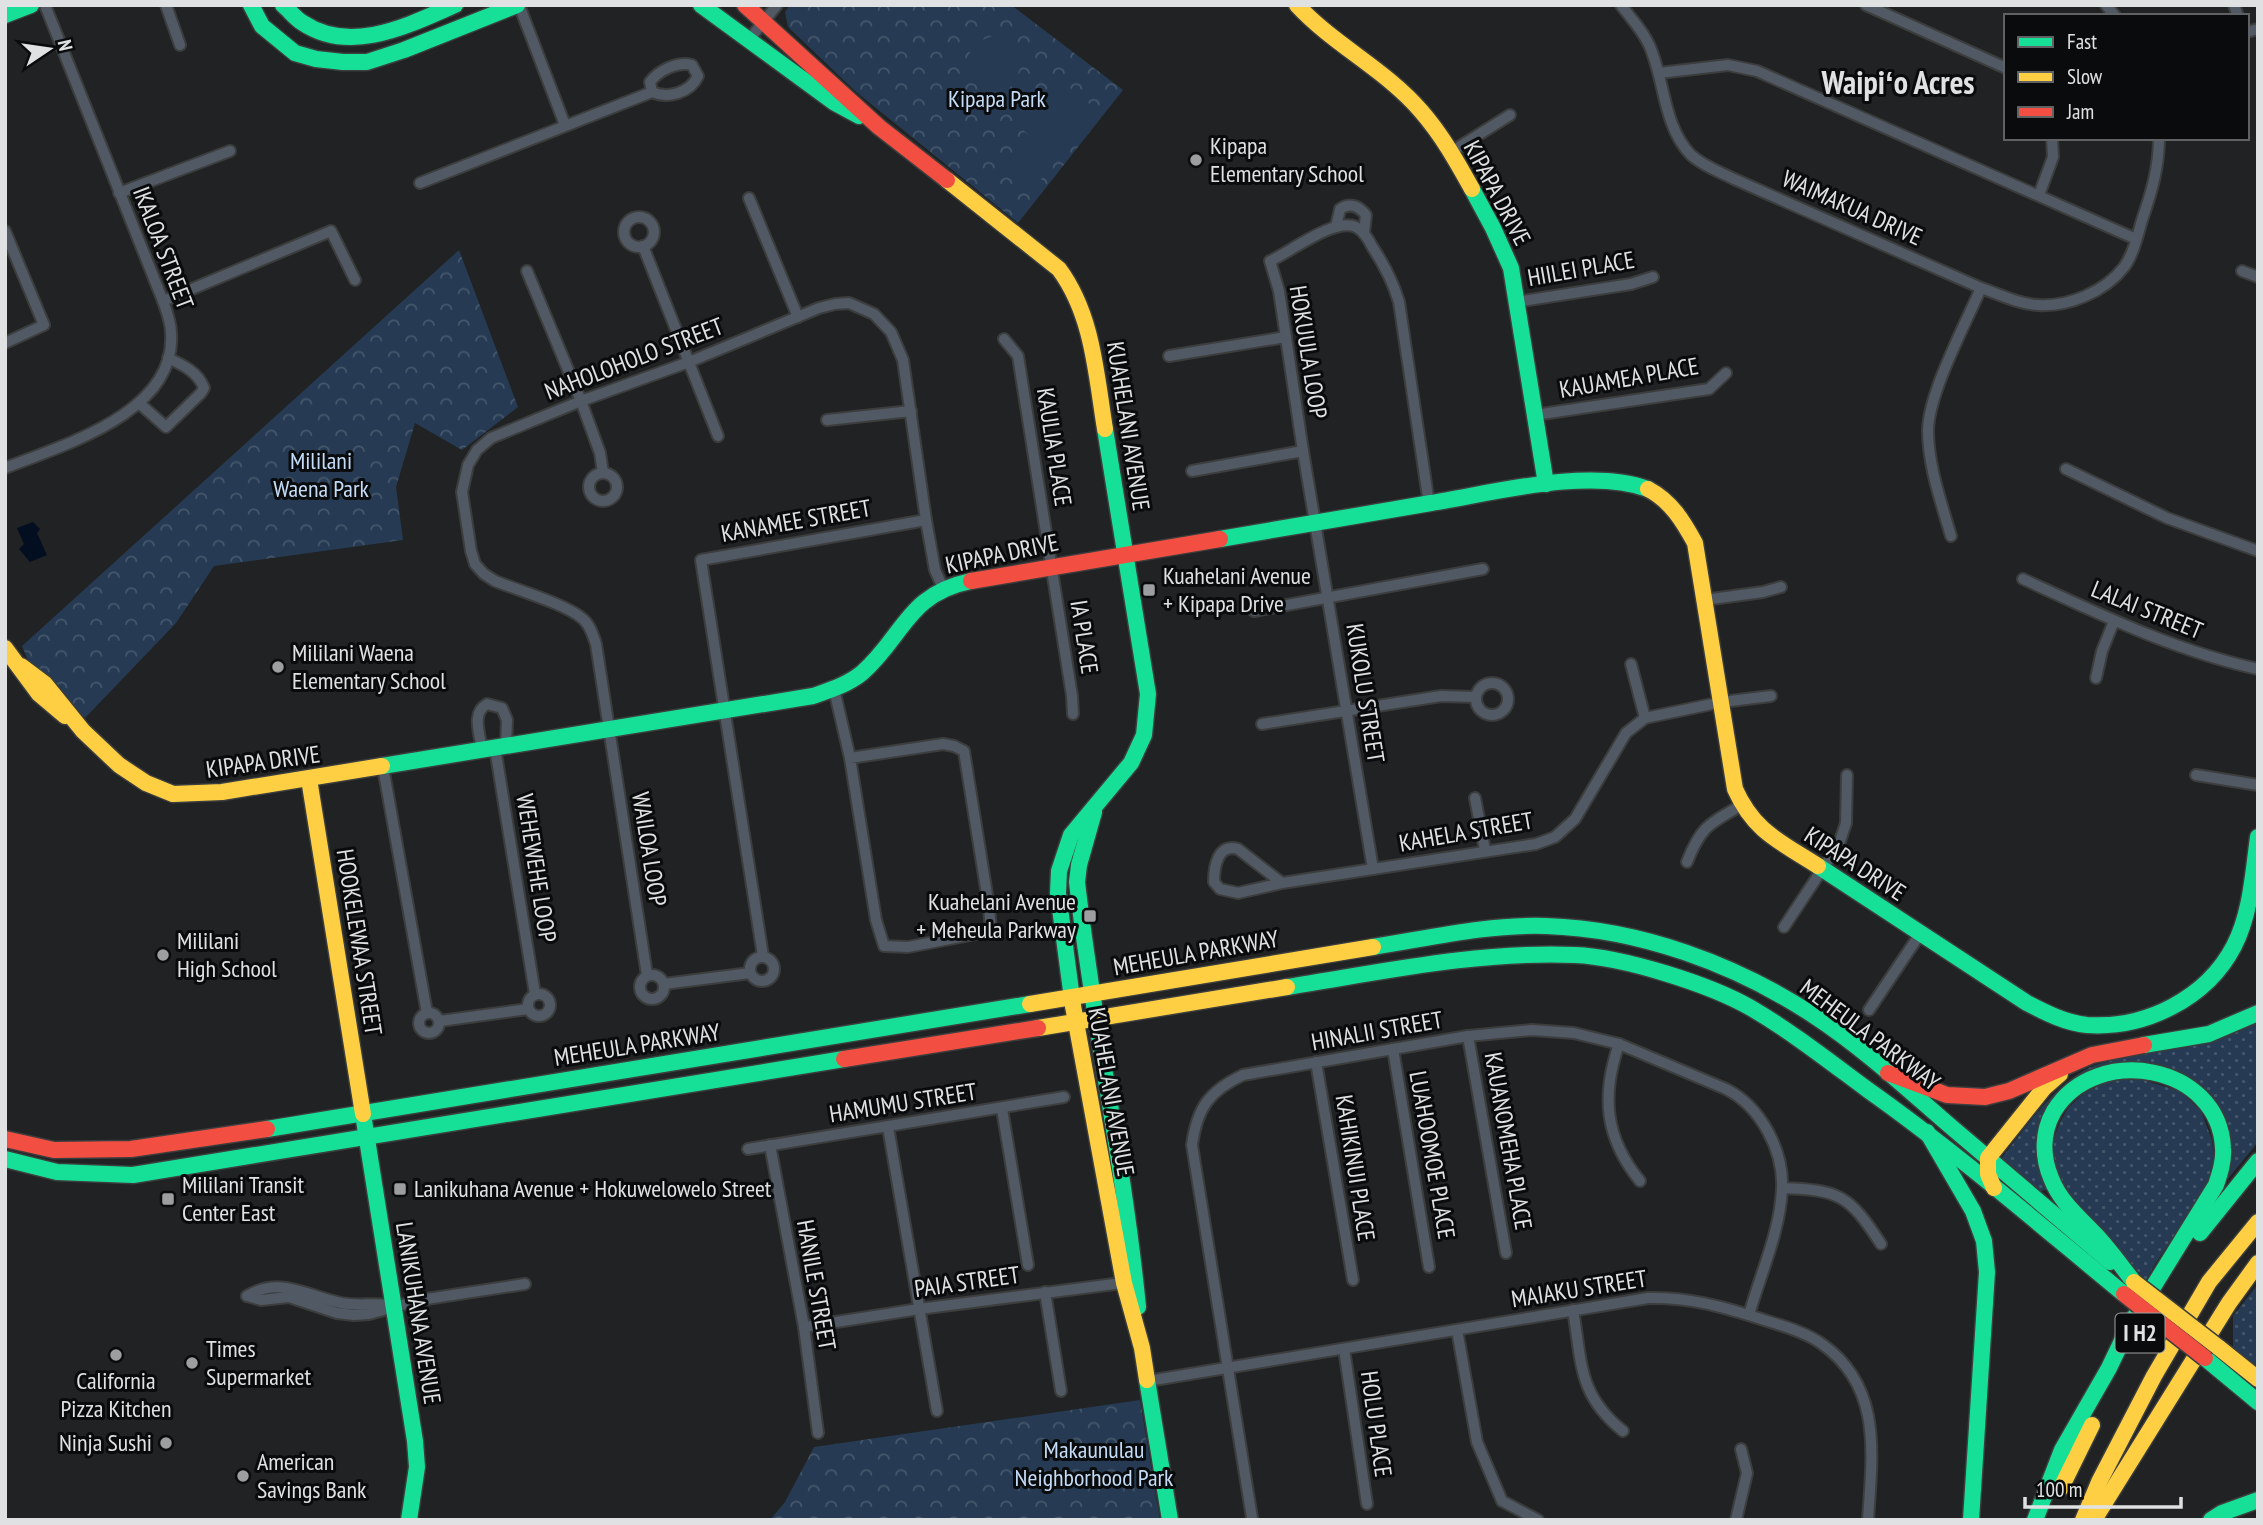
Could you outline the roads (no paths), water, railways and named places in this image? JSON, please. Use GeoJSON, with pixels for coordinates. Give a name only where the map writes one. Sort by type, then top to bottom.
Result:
{"type":"FeatureCollection","features":[{"type":"Feature","properties":{"kind":"main road"},"geometry":{"type":"LineString","coordinates":[[5,15],[31,5]]}},
{"type":"Feature","properties":{"kind":"main road"},"geometry":{"type":"LineString","coordinates":[[251,5],[262,26],[295,52],[316,59],[343,62],[367,62],[404,50],[518,5]]}},
{"type":"Feature","properties":{"kind":"main road"},"geometry":{"type":"LineString","coordinates":[[283,5],[300,22],[329,37],[356,38],[386,34],[455,5]]}},
{"type":"Feature","properties":{"kind":"main road","name":"KUAHELANI AVENUE"},"geometry":{"type":"LineString","coordinates":[[701,5],[835,103],[880,127]]}},
{"type":"Feature","properties":{"kind":"main road","name":"KUAHELANI AVENUE"},"geometry":{"type":"LineString","coordinates":[[745,5],[880,127],[1059,269],[1081,302],[1091,340],[1148,694],[1144,734],[1131,763],[1071,835],[1059,871],[1060,919],[1075,1021],[1130,1282],[1170,1520]]}},
{"type":"Feature","properties":{"kind":"main road","name":"KIPAPA DRIVE"},"geometry":{"type":"LineString","coordinates":[[1284,5],[1312,21]]}},
{"type":"Feature","properties":{"kind":"main road","name":"KIPAPA DRIVE"},"geometry":{"type":"LineString","coordinates":[[1297,5],[1312,21],[1398,89],[1421,111],[1451,152],[1474,191],[1511,268],[1546,484]]}},
{"type":"Feature","properties":{"kind":"main road","name":"KIPAPA DRIVE"},"geometry":{"type":"LineString","coordinates":[[5,648],[22,666],[40,678],[64,704],[75,721],[132,776],[173,794],[199,795],[383,768],[813,696],[850,681],[871,663],[913,611],[943,588],[968,581],[1546,484],[1614,480],[1636,482],[1654,491],[1678,511],[1695,543],[1735,789],[1756,825],[1920,934],[2046,1013],[2080,1024],[2134,1022],[2181,1003],[2204,985],[2233,949],[2253,903],[2258,837]]}},
{"type":"Feature","properties":{"kind":"main road","name":"HOOKELEWAA STREET"},"geometry":{"type":"LineString","coordinates":[[309,779],[363,1113]]}},
{"type":"Feature","properties":{"kind":"main road","name":"KUAHELANI AVENUE"},"geometry":{"type":"LineString","coordinates":[[1094,809],[1077,882],[1095,1018],[1126,1198],[1130,1282]]}},
{"type":"Feature","properties":{"kind":"main road","name":"MEHEULA PARKWAY"},"geometry":{"type":"LineString","coordinates":[[5,1139],[54,1150],[131,1149],[1510,925],[1582,929],[1623,935],[1683,950],[1765,988],[1811,1014],[1888,1073],[1988,1158],[2205,1358],[2258,1402]]}},
{"type":"Feature","properties":{"kind":"main road","name":"MEHEULA PARKWAY"},"geometry":{"type":"LineString","coordinates":[[5,1159],[57,1172],[133,1175],[1447,961],[1496,955],[1577,955],[1622,962],[1685,980],[1749,1007],[1927,1132],[1994,1188],[2129,1288],[2218,1347],[2258,1379]]}},
{"type":"Feature","properties":{"kind":"main road"},"geometry":{"type":"LineString","coordinates":[[1888,1073],[1936,1092],[1962,1097],[1985,1097],[2020,1088],[2044,1074],[2082,1059],[2121,1047],[2200,1037],[2258,1013]]}},
{"type":"Feature","properties":{"kind":"main road"},"geometry":{"type":"LineString","coordinates":[[1994,1188],[1986,1169],[1988,1158],[2044,1088],[2082,1059]]}},
{"type":"Feature","properties":{"kind":"main road"},"geometry":{"type":"LineString","coordinates":[[2035,1520],[2062,1450],[2109,1368],[2129,1326],[2217,1185],[2221,1170],[2224,1145],[2219,1123],[2207,1104],[2194,1090],[2172,1078],[2133,1069],[2116,1070],[2079,1083],[2064,1097],[2051,1116],[2045,1135],[2044,1156],[2051,1180],[2061,1199],[2099,1238],[2129,1288]]}},
{"type":"Feature","properties":{"kind":"main road","name":"LANIKUHANA AVENUE"},"geometry":{"type":"LineString","coordinates":[[363,1113],[415,1441],[417,1468],[409,1520]]}},
{"type":"Feature","properties":{"kind":"main road"},"geometry":{"type":"LineString","coordinates":[[1927,1132],[1973,1211],[1984,1241],[1987,1272],[1971,1520]]}},
{"type":"Feature","properties":{"kind":"main road","name":"I H2"},"geometry":{"type":"LineString","coordinates":[[2046,1520],[2162,1287],[2203,1229],[2258,1161]]}},
{"type":"Feature","properties":{"kind":"main road","name":"I H2"},"geometry":{"type":"LineString","coordinates":[[2083,1520],[2099,1482],[2154,1376],[2209,1282],[2258,1222]]}},
{"type":"Feature","properties":{"kind":"main road"},"geometry":{"type":"LineString","coordinates":[[2094,1520],[2222,1314],[2258,1263]]}},
{"type":"Feature","properties":{"kind":"main road"},"geometry":{"type":"LineString","coordinates":[[2211,1520],[2222,1513],[2258,1500]]}},
{"type":"Feature","properties":{"kind":"street","name":"IKALOA STREET"},"geometry":{"type":"LineString","coordinates":[[5,468],[105,427],[139,402],[155,386],[168,358],[172,333],[163,301],[45,5]]}},
{"type":"Feature","properties":{"kind":"street"},"geometry":{"type":"LineString","coordinates":[[166,5],[180,45]]}},
{"type":"Feature","properties":{"kind":"street"},"geometry":{"type":"LineString","coordinates":[[518,5],[565,125]]}},
{"type":"Feature","properties":{"kind":"street"},"geometry":{"type":"LineString","coordinates":[[748,41],[777,5]]}},
{"type":"Feature","properties":{"kind":"street","name":"WAIMAKUA DRIVE"},"geometry":{"type":"LineString","coordinates":[[1620,5],[1642,32],[1653,52],[1669,117],[1680,141],[1692,156],[1722,174],[1981,288],[2020,302],[2039,305],[2060,303],[2093,293],[2124,267],[2136,239],[2157,170],[2159,140]]}},
{"type":"Feature","properties":{"kind":"street"},"geometry":{"type":"LineString","coordinates":[[1866,5],[2004,67]]}},
{"type":"Feature","properties":{"kind":"street"},"geometry":{"type":"LineString","coordinates":[[1659,73],[1728,65],[1756,71],[2136,239]]}},
{"type":"Feature","properties":{"kind":"street"},"geometry":{"type":"LineString","coordinates":[[420,183],[652,92]]}},
{"type":"Feature","properties":{"kind":"street"},"geometry":{"type":"LineString","coordinates":[[1451,152],[1510,115]]}},
{"type":"Feature","properties":{"kind":"street"},"geometry":{"type":"LineString","coordinates":[[2039,195],[2053,157],[2052,140]]}},
{"type":"Feature","properties":{"kind":"street"},"geometry":{"type":"LineString","coordinates":[[119,193],[230,150]]}},
{"type":"Feature","properties":{"kind":"street"},"geometry":{"type":"LineString","coordinates":[[750,198],[798,317]]}},
{"type":"Feature","properties":{"kind":"street","name":"HOKUULA LOOP"},"geometry":{"type":"LineString","coordinates":[[1316,524],[1279,291],[1270,261],[1326,229],[1336,227],[1340,208],[1346,205],[1362,209],[1366,215],[1363,233],[1389,271],[1399,302],[1429,504]]}},
{"type":"Feature","properties":{"kind":"street"},"geometry":{"type":"LineString","coordinates":[[1336,227],[1346,224],[1355,226],[1363,233]]}},
{"type":"Feature","properties":{"kind":"street"},"geometry":{"type":"LineString","coordinates":[[5,231],[44,325],[5,342]]}},
{"type":"Feature","properties":{"kind":"street"},"geometry":{"type":"LineString","coordinates":[[163,301],[331,231],[355,280]]}},
{"type":"Feature","properties":{"kind":"street"},"geometry":{"type":"LineString","coordinates":[[643,246],[718,436]]}},
{"type":"Feature","properties":{"kind":"street"},"geometry":{"type":"LineString","coordinates":[[527,271],[581,401],[600,453],[603,472]]}},
{"type":"Feature","properties":{"kind":"street"},"geometry":{"type":"LineString","coordinates":[[2242,271],[2258,277]]}},
{"type":"Feature","properties":{"kind":"street","name":"HIILEI PLACE"},"geometry":{"type":"LineString","coordinates":[[1516,302],[1631,284],[1653,277]]}},
{"type":"Feature","properties":{"kind":"street"},"geometry":{"type":"LineString","coordinates":[[1951,536],[1933,466],[1928,428],[1936,394],[1981,288]]}},
{"type":"Feature","properties":{"kind":"street","name":"NAHOLOHOLO STREET"},"geometry":{"type":"LineString","coordinates":[[610,729],[596,644],[592,631],[584,620],[571,611],[495,581],[475,564],[462,492],[468,465],[477,450],[491,438],[581,401],[689,362],[819,308],[849,303],[874,314],[883,322],[897,343],[903,360],[926,520],[935,570],[943,588]]}},
{"type":"Feature","properties":{"kind":"street"},"geometry":{"type":"LineString","coordinates":[[1168,356],[1286,337]]}},
{"type":"Feature","properties":{"kind":"street","name":"KAULIA PLACE"},"geometry":{"type":"LineString","coordinates":[[1004,339],[1018,356],[1052,567]]}},
{"type":"Feature","properties":{"kind":"street"},"geometry":{"type":"LineString","coordinates":[[139,402],[166,427],[201,393],[204,388],[196,375],[168,358]]}},
{"type":"Feature","properties":{"kind":"street","name":"KAUAMEA PLACE"},"geometry":{"type":"LineString","coordinates":[[1535,415],[1709,389],[1726,373]]}},
{"type":"Feature","properties":{"kind":"street"},"geometry":{"type":"LineString","coordinates":[[827,420],[911,411]]}},
{"type":"Feature","properties":{"kind":"street"},"geometry":{"type":"LineString","coordinates":[[1192,471],[1303,451]]}},
{"type":"Feature","properties":{"kind":"street"},"geometry":{"type":"LineString","coordinates":[[2066,469],[2167,518],[2258,551]]}},
{"type":"Feature","properties":{"kind":"street","name":"KANAMEE STREET"},"geometry":{"type":"LineString","coordinates":[[725,712],[701,560],[926,520]]}},
{"type":"Feature","properties":{"kind":"street","name":"KUKOLU STREET"},"geometry":{"type":"LineString","coordinates":[[1316,524],[1373,869]]}},
{"type":"Feature","properties":{"kind":"street","name":"IA PLACE"},"geometry":{"type":"LineString","coordinates":[[1052,567],[1073,714]]}},
{"type":"Feature","properties":{"kind":"street"},"geometry":{"type":"LineString","coordinates":[[1254,611],[1483,569]]}},
{"type":"Feature","properties":{"kind":"street","name":"LALAI STREET"},"geometry":{"type":"LineString","coordinates":[[2023,579],[2114,621],[2197,654],[2258,669]]}},
{"type":"Feature","properties":{"kind":"street"},"geometry":{"type":"LineString","coordinates":[[1704,600],[1781,587]]}},
{"type":"Feature","properties":{"kind":"street"},"geometry":{"type":"LineString","coordinates":[[2096,678],[2102,651],[2114,621]]}},
{"type":"Feature","properties":{"kind":"street"},"geometry":{"type":"LineString","coordinates":[[1631,664],[1645,718],[1722,702],[1771,696]]}},
{"type":"Feature","properties":{"kind":"street"},"geometry":{"type":"LineString","coordinates":[[834,689],[850,758],[876,920],[884,946],[908,947],[991,931],[964,751],[943,744],[850,758]]}},
{"type":"Feature","properties":{"kind":"street"},"geometry":{"type":"LineString","coordinates":[[1262,724],[1441,696],[1476,697]]}},
{"type":"Feature","properties":{"kind":"street","name":"WAILOA LOOP"},"geometry":{"type":"LineString","coordinates":[[610,729],[647,975],[641,980],[639,987],[644,998],[649,1000],[658,998],[664,990],[664,984],[750,973],[761,982],[772,975],[772,962],[763,957],[725,712]]}},
{"type":"Feature","properties":{"kind":"street","name":"KAHELA STREET"},"geometry":{"type":"LineString","coordinates":[[1282,883],[1238,849],[1230,846],[1223,848],[1213,873],[1213,883],[1220,889],[1238,893],[1282,883],[1536,844],[1555,837],[1575,819],[1626,733],[1645,718]]}},
{"type":"Feature","properties":{"kind":"street","name":"WEHEWEHE LOOP"},"geometry":{"type":"LineString","coordinates":[[383,768],[427,1013],[420,1018],[421,1030],[425,1033],[435,1032],[440,1021],[528,1009],[539,1016],[549,1009],[547,998],[535,994],[494,748]]}},
{"type":"Feature","properties":{"kind":"street"},"geometry":{"type":"LineString","coordinates":[[1784,927],[1839,844],[1846,823],[1847,775]]}},
{"type":"Feature","properties":{"kind":"street"},"geometry":{"type":"LineString","coordinates":[[2196,775],[2258,785]]}},
{"type":"Feature","properties":{"kind":"street"},"geometry":{"type":"LineString","coordinates":[[1475,798],[1485,850]]}},
{"type":"Feature","properties":{"kind":"street"},"geometry":{"type":"LineString","coordinates":[[1687,862],[1704,827],[1742,805]]}},
{"type":"Feature","properties":{"kind":"street"},"geometry":{"type":"LineString","coordinates":[[1869,1010],[1920,934]]}},
{"type":"Feature","properties":{"kind":"street"},"geometry":{"type":"LineString","coordinates":[[750,973],[751,963],[755,958],[763,957]]}},
{"type":"Feature","properties":{"kind":"street"},"geometry":{"type":"LineString","coordinates":[[647,975],[658,976],[664,984]]}},
{"type":"Feature","properties":{"kind":"street"},"geometry":{"type":"LineString","coordinates":[[528,1009],[529,999],[535,994]]}},
{"type":"Feature","properties":{"kind":"street"},"geometry":{"type":"LineString","coordinates":[[427,1013],[435,1014],[440,1021]]}},
{"type":"Feature","properties":{"kind":"street","name":"HINALII STREET"},"geometry":{"type":"LineString","coordinates":[[1252,1518],[1192,1144],[1196,1120],[1204,1104],[1228,1082],[1243,1075],[1468,1037],[1512,1031],[1555,1031],[1619,1044],[1740,1095],[1761,1118],[1772,1139],[1782,1188],[1774,1236],[1749,1315]]}},
{"type":"Feature","properties":{"kind":"street","name":"KAUANOMEHA PLACE"},"geometry":{"type":"LineString","coordinates":[[1468,1037],[1506,1253]]}},
{"type":"Feature","properties":{"kind":"street"},"geometry":{"type":"LineString","coordinates":[[1619,1044],[1613,1062],[1608,1107],[1624,1161],[1640,1181]]}},
{"type":"Feature","properties":{"kind":"street","name":"LUAHOOMOE PLACE"},"geometry":{"type":"LineString","coordinates":[[1393,1049],[1429,1267]]}},
{"type":"Feature","properties":{"kind":"street","name":"KAHIKINUI PLACE"},"geometry":{"type":"LineString","coordinates":[[1316,1062],[1353,1280]]}},
{"type":"Feature","properties":{"kind":"street","name":"HAMUMU STREET"},"geometry":{"type":"LineString","coordinates":[[748,1149],[1064,1097]]}},
{"type":"Feature","properties":{"kind":"street"},"geometry":{"type":"LineString","coordinates":[[1002,1109],[1028,1265]]}},
{"type":"Feature","properties":{"kind":"street"},"geometry":{"type":"LineString","coordinates":[[888,1127],[937,1411]]}},
{"type":"Feature","properties":{"kind":"street","name":"HANILE STREET"},"geometry":{"type":"LineString","coordinates":[[771,1145],[804,1327],[818,1433]]}},
{"type":"Feature","properties":{"kind":"street"},"geometry":{"type":"LineString","coordinates":[[1782,1188],[1819,1189],[1839,1196],[1860,1212],[1881,1244]]}},
{"type":"Feature","properties":{"kind":"street","name":"PAIA STREET"},"geometry":{"type":"LineString","coordinates":[[804,1327],[919,1309],[1130,1282]]}},
{"type":"Feature","properties":{"kind":"street"},"geometry":{"type":"LineString","coordinates":[[394,1305],[341,1303],[280,1286],[257,1290],[247,1296],[261,1300],[289,1297],[337,1313],[354,1315],[369,1314],[394,1305],[525,1283]]}},
{"type":"Feature","properties":{"kind":"street"},"geometry":{"type":"LineString","coordinates":[[1045,1292],[1062,1391]]}},
{"type":"Feature","properties":{"kind":"street","name":"MAIAKU STREET"},"geometry":{"type":"LineString","coordinates":[[1148,1381],[1648,1298],[1692,1299],[1788,1328],[1820,1342],[1849,1371],[1868,1408],[1871,1426],[1868,1520]]}},
{"type":"Feature","properties":{"kind":"street"},"geometry":{"type":"LineString","coordinates":[[1573,1310],[1584,1379],[1604,1416],[1623,1432]]}},
{"type":"Feature","properties":{"kind":"street"},"geometry":{"type":"LineString","coordinates":[[1457,1329],[1477,1442],[1483,1459],[1502,1501],[1538,1520]]}},
{"type":"Feature","properties":{"kind":"street","name":"HOLU PLACE"},"geometry":{"type":"LineString","coordinates":[[1344,1349],[1367,1504]]}},
{"type":"Feature","properties":{"kind":"street"},"geometry":{"type":"LineString","coordinates":[[1736,1520],[1747,1473],[1741,1449]]}},
{"type":"Feature","properties":{"kind":"place","name":"Kipapa Elementary School"},"geometry":{"type":"Point","coordinates":[1196,160]}},
{"type":"Feature","properties":{"kind":"place","name":"Kuahelani Avenue + Kipapa Drive"},"geometry":{"type":"Point","coordinates":[1149,590]}},
{"type":"Feature","properties":{"kind":"place","name":"Mililani Waena Elementary School"},"geometry":{"type":"Point","coordinates":[278,667]}},
{"type":"Feature","properties":{"kind":"place","name":"Kuahelani Avenue + Meheula Parkway"},"geometry":{"type":"Point","coordinates":[1090,916]}},
{"type":"Feature","properties":{"kind":"place","name":"Mililani High School"},"geometry":{"type":"Point","coordinates":[163,955]}},
{"type":"Feature","properties":{"kind":"place","name":"Lanikuhana Avenue + Hokuwelowelo Street"},"geometry":{"type":"Point","coordinates":[400,1189]}},
{"type":"Feature","properties":{"kind":"place","name":"Mililani Transit Center East"},"geometry":{"type":"Point","coordinates":[168,1199]}},
{"type":"Feature","properties":{"kind":"place","name":"California Pizza Kitchen"},"geometry":{"type":"Point","coordinates":[116,1355]}},
{"type":"Feature","properties":{"kind":"place","name":"Times Supermarket"},"geometry":{"type":"Point","coordinates":[192,1363]}},
{"type":"Feature","properties":{"kind":"place","name":"Ninja Sushi"},"geometry":{"type":"Point","coordinates":[166,1443]}},
{"type":"Feature","properties":{"kind":"place","name":"American Savings Bank"},"geometry":{"type":"Point","coordinates":[243,1476]}},
{"type":"Feature","properties":{"kind":"district","name":"Waipiʻo Acres"},"geometry":{"type":"Point","coordinates":[1898,83]}},
{"type":"Feature","properties":{"kind":"park label","name":"Kipapa Park"},"geometry":{"type":"Point","coordinates":[997,99]}},
{"type":"Feature","properties":{"kind":"park label","name":"Mililani Waena Park"},"geometry":{"type":"Point","coordinates":[321,475]}},
{"type":"Feature","properties":{"kind":"park label","name":"Makaunulau Neighborhood Park"},"geometry":{"type":"Point","coordinates":[1094,1464]}}]}
